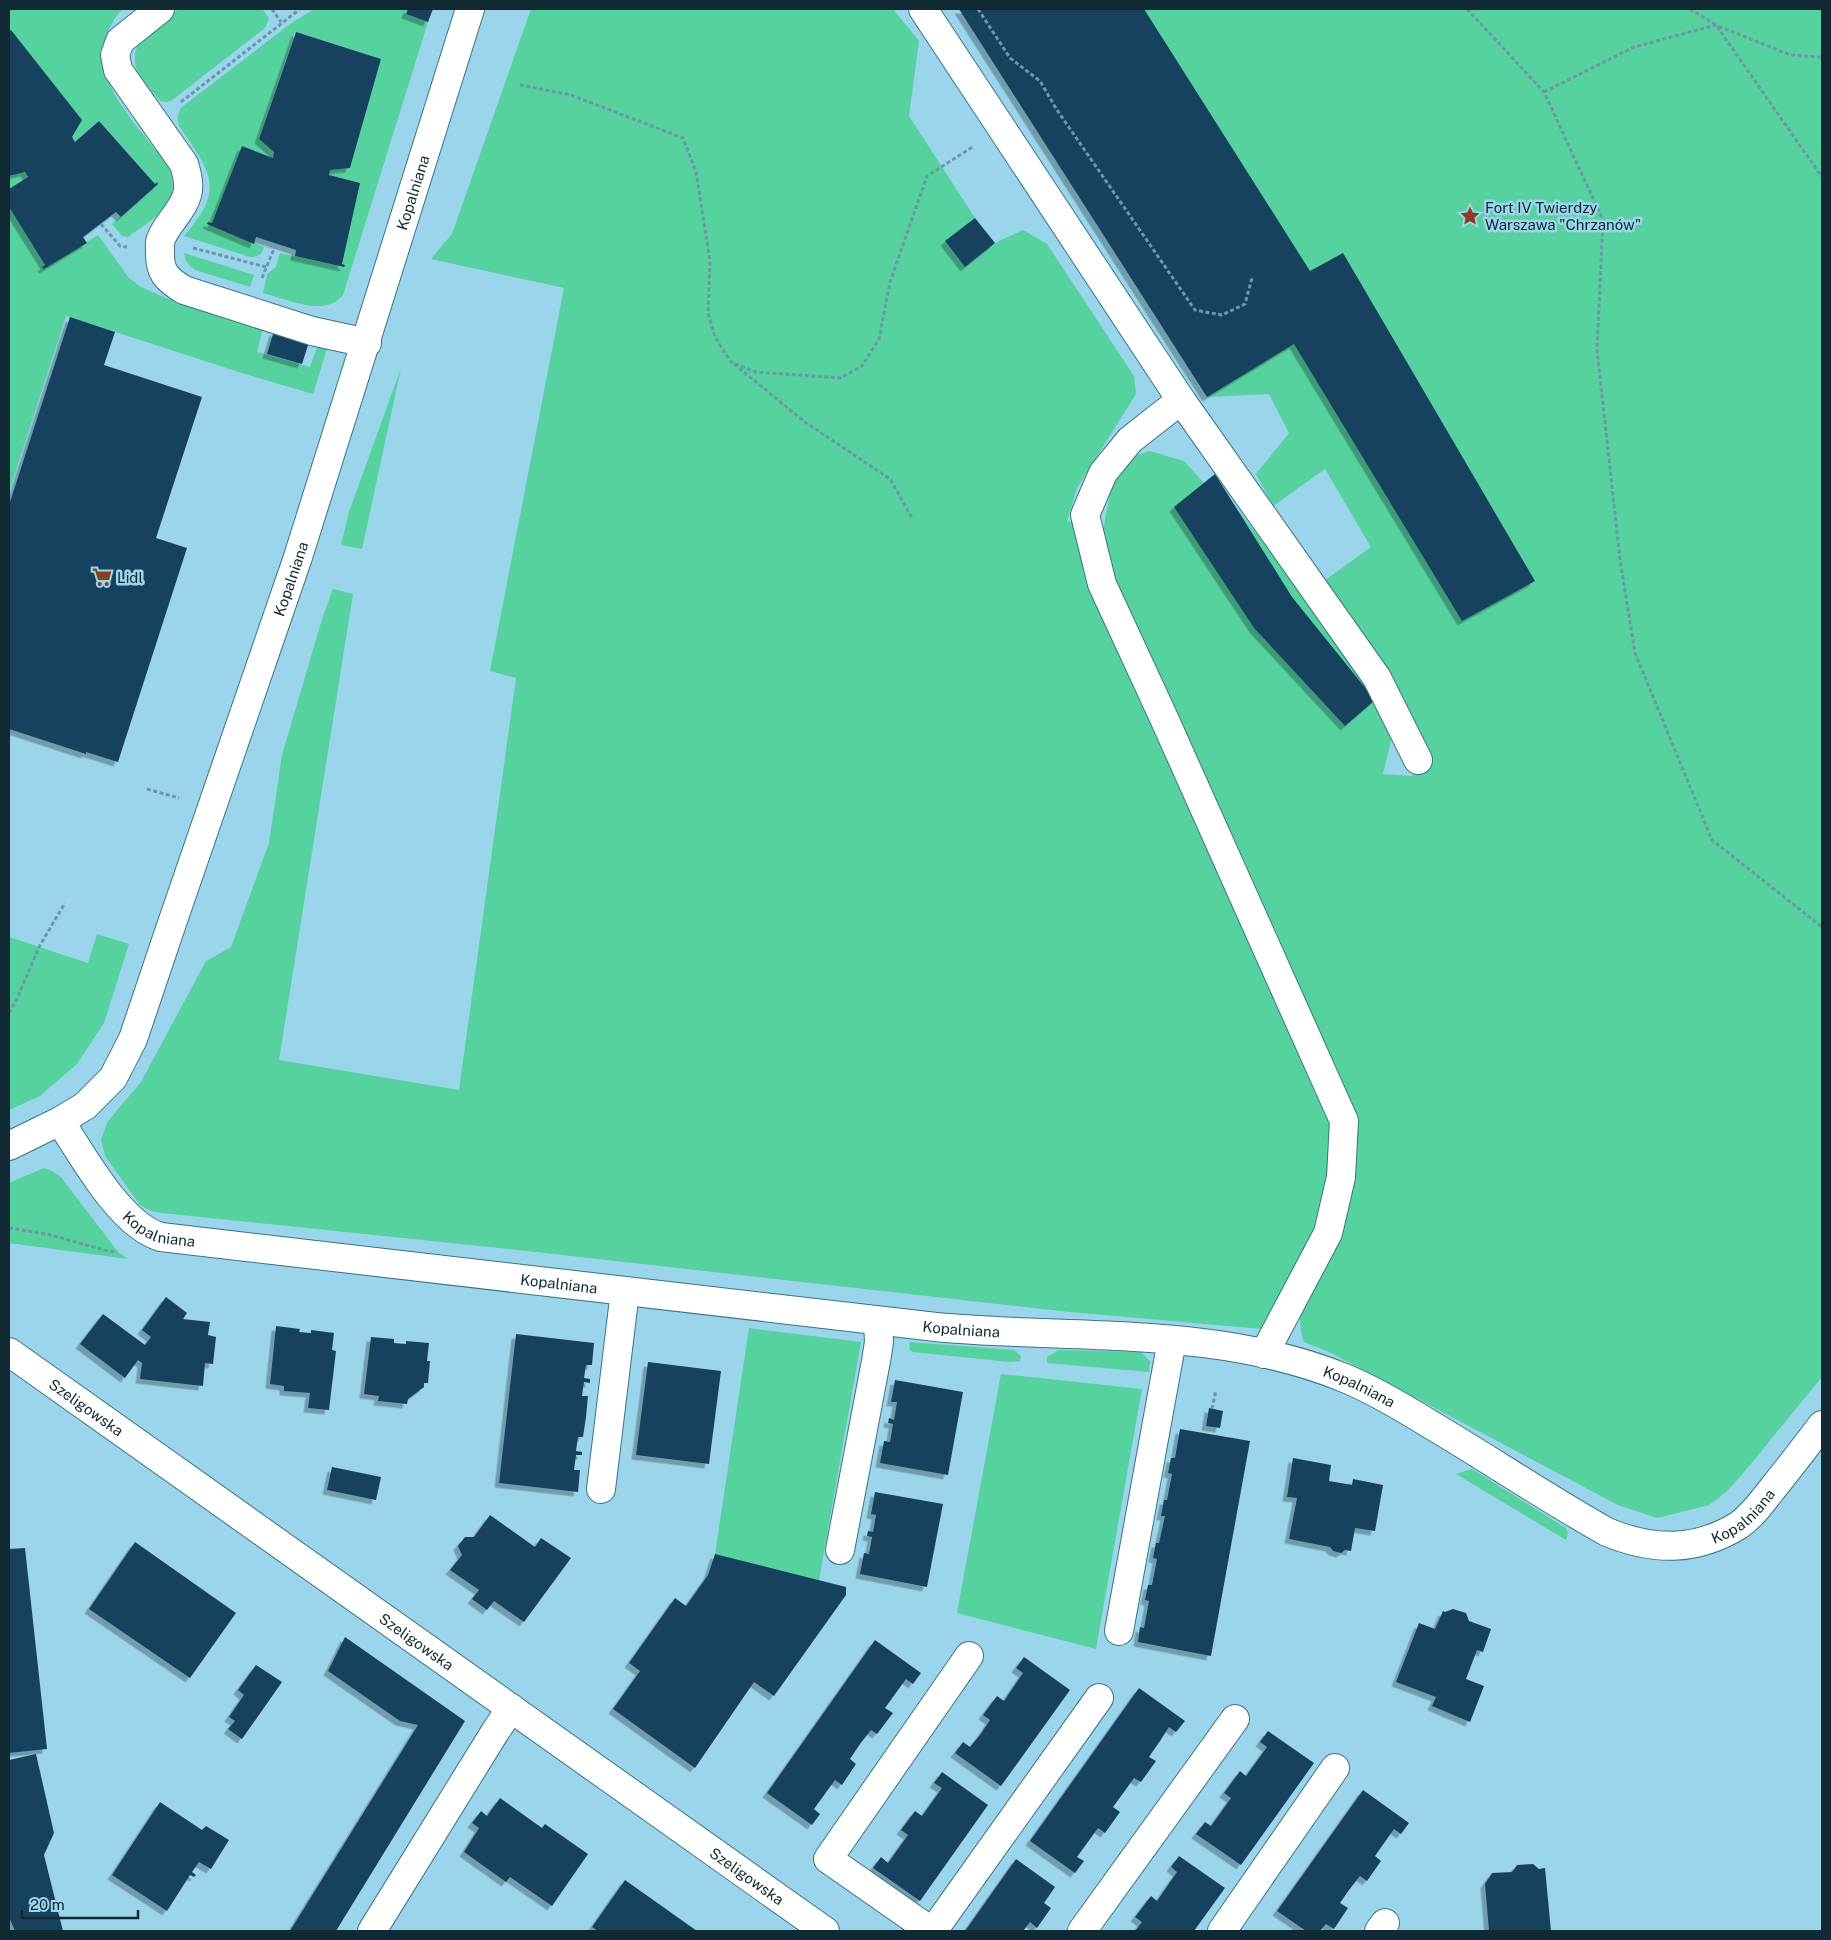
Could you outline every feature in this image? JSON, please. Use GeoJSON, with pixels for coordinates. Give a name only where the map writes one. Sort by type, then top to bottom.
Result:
{"type":"FeatureCollection","features":[{"type":"Feature","properties":{"kind":"street"},"geometry":{"type":"LineString","coordinates":[[160,9],[120,41],[115,55],[118,70],[184,164],[188,177],[187,194],[180,211],[160,239],[160,265],[164,274],[184,290],[312,331],[367,343]]}},
{"type":"Feature","properties":{"kind":"street","name":"Kopalniana"},"geometry":{"type":"LineString","coordinates":[[9,1146],[85,1106],[113,1078],[133,1039],[298,557],[367,343],[470,9]]}},
{"type":"Feature","properties":{"kind":"street"},"geometry":{"type":"LineString","coordinates":[[923,9],[1182,400],[1376,678],[1418,760]]}},
{"type":"Feature","properties":{"kind":"street"},"geometry":{"type":"LineString","coordinates":[[1182,400],[1130,440],[1103,473],[1085,515],[1102,584],[1344,1121],[1342,1177],[1328,1233],[1264,1354]]}},
{"type":"Feature","properties":{"kind":"street","name":"Kopalniana"},"geometry":{"type":"LineString","coordinates":[[60,1120],[103,1185],[118,1204],[132,1220],[150,1234],[161,1237],[984,1332],[1105,1335],[1172,1340],[1264,1354],[1298,1363],[1346,1379],[1385,1398],[1607,1532],[1629,1542],[1655,1546],[1696,1544],[1718,1536],[1740,1524],[1757,1508],[1822,1425]]}},
{"type":"Feature","properties":{"kind":"street"},"geometry":{"type":"LineString","coordinates":[[601,1488],[625,1291]]}},
{"type":"Feature","properties":{"kind":"street"},"geometry":{"type":"LineString","coordinates":[[840,1550],[876,1361],[879,1342],[878,1321]]}},
{"type":"Feature","properties":{"kind":"street"},"geometry":{"type":"LineString","coordinates":[[1118,1631],[1172,1340]]}},
{"type":"Feature","properties":{"kind":"street","name":"Szeligowska"},"geometry":{"type":"LineString","coordinates":[[9,1352],[825,1931]]}},
{"type":"Feature","properties":{"kind":"street"},"geometry":{"type":"LineString","coordinates":[[969,1656],[828,1859],[932,1931],[1099,1698]]}},
{"type":"Feature","properties":{"kind":"street"},"geometry":{"type":"LineString","coordinates":[[372,1931],[511,1708]]}},
{"type":"Feature","properties":{"kind":"street"},"geometry":{"type":"LineString","coordinates":[[1082,1931],[1234,1718]]}},
{"type":"Feature","properties":{"kind":"street"},"geometry":{"type":"LineString","coordinates":[[1222,1931],[1335,1768]]}},
{"type":"Feature","properties":{"kind":"path"},"geometry":{"type":"LineString","coordinates":[[272,9],[281,22]]}},
{"type":"Feature","properties":{"kind":"path"},"geometry":{"type":"LineString","coordinates":[[155,122],[300,9]]}},
{"type":"Feature","properties":{"kind":"path"},"geometry":{"type":"LineString","coordinates":[[978,9],[1010,58],[1040,81],[1056,110],[1194,310],[1222,315],[1244,304],[1252,278]]}},
{"type":"Feature","properties":{"kind":"path"},"geometry":{"type":"LineString","coordinates":[[1467,9],[1544,92],[1603,220],[1597,350],[1620,559],[1635,653],[1712,840],[1822,927]]}},
{"type":"Feature","properties":{"kind":"path"},"geometry":{"type":"LineString","coordinates":[[1690,9],[1716,25],[1790,55],[1822,57]]}},
{"type":"Feature","properties":{"kind":"path"},"geometry":{"type":"LineString","coordinates":[[1544,92],[1634,47],[1716,25]]}},
{"type":"Feature","properties":{"kind":"path"},"geometry":{"type":"LineString","coordinates":[[1716,25],[1822,176]]}},
{"type":"Feature","properties":{"kind":"path"},"geometry":{"type":"LineString","coordinates":[[520,85],[571,95],[683,138],[696,172],[710,261],[708,313],[715,336],[731,362],[805,422],[890,479],[912,518]]}},
{"type":"Feature","properties":{"kind":"path"},"geometry":{"type":"LineString","coordinates":[[731,362],[756,372],[840,378],[862,366],[879,340],[890,282],[927,176],[1002,128]]}},
{"type":"Feature","properties":{"kind":"path"},"geometry":{"type":"LineString","coordinates":[[160,239],[266,267],[276,244]]}},
{"type":"Feature","properties":{"kind":"path"},"geometry":{"type":"LineString","coordinates":[[147,789],[184,800]]}},
{"type":"Feature","properties":{"kind":"path"},"geometry":{"type":"LineString","coordinates":[[9,1013],[39,947],[65,903]]}},
{"type":"Feature","properties":{"kind":"path"},"geometry":{"type":"LineString","coordinates":[[9,1228],[46,1234],[108,1251],[123,1253]]}},
{"type":"Feature","properties":{"kind":"path"},"geometry":{"type":"LineString","coordinates":[[1212,1409],[1216,1390]]}},
{"type":"Feature","properties":{"kind":"green space"},"geometry":{"type":"Polygon","coordinates":[[[9,9],[123,9],[114,20],[106,38],[105,71],[110,85],[125,111],[168,165],[173,187],[171,198],[164,209],[128,237],[122,236],[112,224],[158,183],[155,184],[99,121],[75,142],[11,31],[9,32],[9,9]]]}},
{"type":"Feature","properties":{"kind":"green space"},"geometry":{"type":"Polygon","coordinates":[[[179,9],[262,9],[269,18],[265,28],[171,101],[160,101],[138,73],[135,62],[136,52],[139,43],[145,35],[179,9]]]}},
{"type":"Feature","properties":{"kind":"green space"},"geometry":{"type":"Polygon","coordinates":[[[314,9],[408,9],[406,14],[428,22],[343,295],[335,302],[316,306],[305,305],[263,293],[267,274],[276,267],[280,253],[344,267],[329,175],[330,170],[350,168],[381,59],[295,32],[259,139],[274,152],[273,158],[242,146],[212,223],[209,222],[207,224],[264,247],[261,254],[257,256],[250,257],[184,236],[206,205],[209,180],[206,168],[179,126],[178,118],[182,107],[290,24],[314,9]]]}},
{"type":"Feature","properties":{"kind":"green space"},"geometry":{"type":"Polygon","coordinates":[[[531,9],[893,9],[919,41],[909,116],[975,218],[945,242],[965,267],[995,243],[1023,230],[1047,244],[1134,376],[1136,394],[1077,488],[1067,521],[1103,531],[1111,487],[1130,457],[1150,451],[1184,461],[1204,483],[1235,506],[1317,612],[1375,700],[1391,741],[1383,774],[1412,776],[1432,754],[1324,581],[1371,547],[1325,469],[1273,506],[1256,474],[1289,433],[1269,394],[1207,397],[959,9],[1822,9],[1822,1377],[1725,1493],[1709,1505],[1657,1518],[1618,1505],[1329,1352],[1304,1342],[1301,1330],[1301,1301],[1319,1228],[1272,1317],[1262,1329],[1070,1312],[509,1249],[162,1213],[151,1211],[140,1205],[105,1156],[101,1139],[108,1121],[141,1082],[206,961],[231,947],[269,843],[282,755],[323,616],[333,589],[353,594],[279,1060],[459,1090],[516,678],[490,671],[564,288],[431,259],[452,234],[531,9]]]}},
{"type":"Feature","properties":{"kind":"green space"},"geometry":{"type":"Polygon","coordinates":[[[25,172],[28,177],[9,189],[9,176],[25,172]]]}},
{"type":"Feature","properties":{"kind":"green space"},"geometry":{"type":"Polygon","coordinates":[[[9,207],[45,265],[44,269],[98,235],[129,278],[141,287],[166,298],[263,328],[257,352],[310,367],[321,336],[330,339],[313,394],[66,316],[9,492],[9,207]]]}},
{"type":"Feature","properties":{"kind":"green space"},"geometry":{"type":"Polygon","coordinates":[[[184,253],[254,275],[250,287],[195,270],[186,261],[184,253]]]}},
{"type":"Feature","properties":{"kind":"green space"},"geometry":{"type":"Polygon","coordinates":[[[401,368],[362,549],[341,545],[349,512],[401,368]]]}},
{"type":"Feature","properties":{"kind":"green space"},"geometry":{"type":"Polygon","coordinates":[[[97,934],[129,944],[104,1023],[77,1064],[40,1096],[9,1110],[9,937],[88,963],[97,934]]]}},
{"type":"Feature","properties":{"kind":"green space"},"geometry":{"type":"Polygon","coordinates":[[[44,1168],[61,1177],[118,1252],[128,1259],[9,1243],[9,1183],[44,1168]]]}},
{"type":"Feature","properties":{"kind":"green space"},"geometry":{"type":"Polygon","coordinates":[[[749,1328],[861,1342],[819,1580],[715,1554],[749,1328]]]}},
{"type":"Feature","properties":{"kind":"green space"},"geometry":{"type":"Polygon","coordinates":[[[910,1342],[1014,1350],[1021,1356],[1020,1361],[1010,1362],[913,1352],[909,1349],[910,1342]]]}},
{"type":"Feature","properties":{"kind":"green space"},"geometry":{"type":"Polygon","coordinates":[[[1059,1350],[1141,1352],[1150,1361],[1149,1372],[1047,1363],[1047,1357],[1059,1350]]]}},
{"type":"Feature","properties":{"kind":"green space"},"geometry":{"type":"Polygon","coordinates":[[[1001,1374],[1142,1389],[1096,1649],[957,1613],[1001,1374]]]}},
{"type":"Feature","properties":{"kind":"green space"},"geometry":{"type":"Polygon","coordinates":[[[1472,1469],[1566,1528],[1568,1533],[1566,1540],[1456,1474],[1472,1469]]]}},
{"type":"Feature","properties":{"kind":"building"},"geometry":{"type":"Polygon","coordinates":[[[408,9],[433,9],[428,22],[406,14],[408,9]]]}},
{"type":"Feature","properties":{"kind":"building"},"geometry":{"type":"Polygon","coordinates":[[[959,9],[1144,9],[1310,271],[1343,253],[1535,581],[1462,621],[1294,344],[1207,397],[959,9]]]}},
{"type":"Feature","properties":{"kind":"building"},"geometry":{"type":"Polygon","coordinates":[[[11,30],[82,120],[72,137],[75,142],[99,121],[155,184],[157,182],[158,184],[121,217],[116,212],[83,237],[87,243],[44,269],[42,267],[45,265],[9,207],[9,189],[28,177],[25,172],[9,176],[9,32],[11,30]]]}},
{"type":"Feature","properties":{"kind":"building"},"geometry":{"type":"Polygon","coordinates":[[[296,32],[381,59],[350,168],[330,170],[329,175],[360,183],[342,264],[345,265],[344,267],[295,256],[296,250],[256,237],[254,244],[207,224],[208,222],[212,223],[242,146],[273,158],[274,152],[259,139],[296,32]]]}},
{"type":"Feature","properties":{"kind":"building"},"geometry":{"type":"Polygon","coordinates":[[[975,218],[995,243],[965,267],[945,241],[975,218]]]}},
{"type":"Feature","properties":{"kind":"building"},"geometry":{"type":"Polygon","coordinates":[[[70,317],[115,332],[104,365],[202,397],[156,538],[187,548],[118,762],[86,752],[86,754],[9,729],[9,505],[70,317]]]}},
{"type":"Feature","properties":{"kind":"building"},"geometry":{"type":"Polygon","coordinates":[[[274,331],[309,342],[302,364],[267,354],[274,331]]]}},
{"type":"Feature","properties":{"kind":"building"},"geometry":{"type":"Polygon","coordinates":[[[1215,474],[1292,597],[1375,700],[1345,726],[1254,628],[1174,507],[1215,474]]]}},
{"type":"Feature","properties":{"kind":"building"},"geometry":{"type":"Polygon","coordinates":[[[166,1297],[187,1313],[183,1319],[210,1322],[208,1335],[216,1337],[213,1364],[205,1363],[203,1386],[140,1379],[142,1363],[138,1360],[125,1378],[80,1344],[103,1314],[145,1345],[151,1337],[142,1330],[166,1297]]]}},
{"type":"Feature","properties":{"kind":"building"},"geometry":{"type":"Polygon","coordinates":[[[276,1326],[300,1329],[299,1332],[311,1333],[311,1330],[334,1333],[332,1350],[336,1351],[329,1410],[308,1408],[310,1393],[284,1391],[284,1386],[270,1384],[276,1326]]]}},
{"type":"Feature","properties":{"kind":"building"},"geometry":{"type":"Polygon","coordinates":[[[516,1334],[594,1343],[592,1365],[586,1365],[584,1378],[590,1379],[590,1383],[584,1382],[582,1396],[588,1396],[583,1437],[578,1437],[576,1451],[582,1452],[582,1455],[576,1455],[574,1470],[580,1470],[578,1492],[499,1483],[516,1334]]]}},
{"type":"Feature","properties":{"kind":"building"},"geometry":{"type":"Polygon","coordinates":[[[371,1337],[394,1339],[394,1343],[406,1344],[406,1341],[429,1343],[427,1361],[430,1361],[428,1383],[424,1383],[424,1387],[408,1399],[407,1404],[378,1401],[379,1396],[364,1394],[371,1337]]]}},
{"type":"Feature","properties":{"kind":"building"},"geometry":{"type":"Polygon","coordinates":[[[648,1362],[721,1371],[709,1464],[636,1455],[648,1362]]]}},
{"type":"Feature","properties":{"kind":"building"},"geometry":{"type":"Polygon","coordinates":[[[895,1380],[963,1392],[948,1475],[880,1463],[884,1441],[890,1442],[893,1424],[888,1423],[889,1418],[894,1420],[897,1402],[891,1402],[895,1380]]]}},
{"type":"Feature","properties":{"kind":"building"},"geometry":{"type":"Polygon","coordinates":[[[1209,1408],[1223,1411],[1220,1428],[1206,1426],[1209,1408]]]}},
{"type":"Feature","properties":{"kind":"building"},"geometry":{"type":"Polygon","coordinates":[[[1180,1429],[1250,1441],[1211,1656],[1138,1642],[1140,1627],[1144,1628],[1149,1601],[1145,1600],[1148,1585],[1152,1585],[1157,1559],[1153,1558],[1156,1543],[1159,1543],[1165,1516],[1161,1516],[1164,1500],[1167,1500],[1172,1474],[1168,1473],[1171,1458],[1175,1458],[1180,1429]]]}},
{"type":"Feature","properties":{"kind":"building"},"geometry":{"type":"Polygon","coordinates":[[[1293,1458],[1331,1465],[1329,1481],[1352,1485],[1353,1479],[1383,1485],[1375,1531],[1355,1528],[1351,1551],[1345,1550],[1341,1553],[1333,1551],[1330,1547],[1289,1539],[1297,1498],[1287,1497],[1293,1458]]]}},
{"type":"Feature","properties":{"kind":"building"},"geometry":{"type":"Polygon","coordinates":[[[332,1467],[381,1477],[376,1500],[327,1490],[332,1467]]]}},
{"type":"Feature","properties":{"kind":"building"},"geometry":{"type":"Polygon","coordinates":[[[875,1492],[943,1504],[927,1587],[860,1574],[864,1553],[869,1554],[872,1537],[867,1536],[868,1531],[873,1532],[876,1515],[871,1514],[875,1492]]]}},
{"type":"Feature","properties":{"kind":"building"},"geometry":{"type":"Polygon","coordinates":[[[490,1515],[535,1547],[541,1538],[571,1558],[524,1622],[494,1601],[487,1610],[472,1599],[479,1590],[450,1570],[462,1555],[458,1546],[465,1537],[474,1537],[490,1515]]]}},
{"type":"Feature","properties":{"kind":"building"},"geometry":{"type":"Polygon","coordinates":[[[135,1542],[236,1613],[190,1678],[89,1609],[135,1542]]]}},
{"type":"Feature","properties":{"kind":"building"},"geometry":{"type":"Polygon","coordinates":[[[25,1548],[47,1749],[9,1753],[9,1549],[25,1548]]]}},
{"type":"Feature","properties":{"kind":"building"},"geometry":{"type":"Polygon","coordinates":[[[715,1554],[846,1587],[846,1595],[774,1696],[754,1682],[695,1768],[613,1709],[640,1671],[629,1663],[675,1598],[686,1606],[708,1575],[715,1554]]]}},
{"type":"Feature","properties":{"kind":"building"},"geometry":{"type":"Polygon","coordinates":[[[1453,1609],[1466,1613],[1469,1621],[1491,1629],[1483,1652],[1477,1650],[1466,1679],[1484,1686],[1470,1722],[1432,1706],[1436,1697],[1396,1682],[1419,1623],[1435,1629],[1443,1611],[1453,1609]]]}},
{"type":"Feature","properties":{"kind":"building"},"geometry":{"type":"Polygon","coordinates":[[[345,1637],[465,1721],[336,1931],[290,1931],[418,1725],[400,1721],[328,1671],[345,1637]]]}},
{"type":"Feature","properties":{"kind":"building"},"geometry":{"type":"Polygon","coordinates":[[[875,1640],[921,1673],[913,1684],[906,1679],[885,1708],[893,1713],[877,1734],[871,1730],[860,1744],[850,1759],[856,1764],[842,1785],[835,1780],[814,1809],[820,1814],[812,1825],[767,1793],[875,1640]]]}},
{"type":"Feature","properties":{"kind":"building"},"geometry":{"type":"Polygon","coordinates":[[[1024,1657],[1070,1690],[1001,1786],[955,1753],[963,1742],[970,1747],[980,1735],[990,1720],[983,1715],[997,1696],[1004,1701],[1023,1673],[1016,1668],[1024,1657]]]}},
{"type":"Feature","properties":{"kind":"building"},"geometry":{"type":"Polygon","coordinates":[[[256,1665],[282,1682],[242,1739],[228,1729],[235,1721],[229,1717],[244,1695],[238,1690],[256,1665]]]}},
{"type":"Feature","properties":{"kind":"building"},"geometry":{"type":"Polygon","coordinates":[[[1139,1688],[1185,1721],[1176,1732],[1169,1727],[1149,1757],[1156,1761],[1141,1782],[1134,1778],[1113,1807],[1120,1812],[1105,1833],[1098,1828],[1077,1857],[1084,1861],[1075,1873],[1030,1841],[1139,1688]]]}},
{"type":"Feature","properties":{"kind":"building"},"geometry":{"type":"Polygon","coordinates":[[[1268,1731],[1314,1763],[1241,1865],[1196,1834],[1205,1822],[1211,1826],[1231,1798],[1224,1793],[1240,1771],[1246,1776],[1267,1747],[1260,1742],[1268,1731]]]}},
{"type":"Feature","properties":{"kind":"building"},"geometry":{"type":"Polygon","coordinates":[[[36,1754],[54,1833],[44,1855],[63,1931],[15,1931],[9,1917],[9,1760],[36,1754]]]}},
{"type":"Feature","properties":{"kind":"building"},"geometry":{"type":"Polygon","coordinates":[[[942,1772],[988,1805],[920,1901],[873,1868],[881,1857],[888,1863],[908,1835],[901,1830],[915,1811],[922,1816],[942,1788],[934,1783],[942,1772]]]}},
{"type":"Feature","properties":{"kind":"building"},"geometry":{"type":"Polygon","coordinates":[[[1363,1790],[1409,1823],[1401,1834],[1394,1829],[1375,1856],[1381,1861],[1367,1881],[1360,1876],[1349,1890],[1340,1903],[1348,1908],[1334,1929],[1326,1924],[1320,1931],[1306,1931],[1277,1911],[1363,1790]]]}},
{"type":"Feature","properties":{"kind":"building"},"geometry":{"type":"Polygon","coordinates":[[[500,1798],[542,1828],[545,1824],[588,1854],[552,1906],[510,1877],[506,1882],[464,1852],[479,1828],[472,1823],[481,1811],[487,1816],[500,1798]]]}},
{"type":"Feature","properties":{"kind":"building"},"geometry":{"type":"Polygon","coordinates":[[[160,1802],[202,1830],[206,1826],[229,1840],[211,1869],[199,1862],[192,1872],[196,1875],[194,1877],[190,1875],[167,1911],[112,1875],[160,1802]]]}},
{"type":"Feature","properties":{"kind":"building"},"geometry":{"type":"Polygon","coordinates":[[[1179,1856],[1225,1888],[1194,1931],[1135,1931],[1142,1922],[1135,1917],[1151,1896],[1157,1901],[1177,1872],[1171,1867],[1179,1856]]]}},
{"type":"Feature","properties":{"kind":"building"},"geometry":{"type":"Polygon","coordinates":[[[1016,1859],[1055,1887],[1044,1903],[1051,1908],[1037,1928],[1030,1922],[1023,1931],[965,1931],[1016,1859]]]}},
{"type":"Feature","properties":{"kind":"building"},"geometry":{"type":"Polygon","coordinates":[[[1533,1864],[1539,1869],[1545,1868],[1551,1931],[1489,1931],[1485,1884],[1492,1873],[1512,1872],[1517,1865],[1533,1864]]]}},
{"type":"Feature","properties":{"kind":"building"},"geometry":{"type":"Polygon","coordinates":[[[625,1880],[697,1931],[598,1931],[592,1927],[625,1880]]]}},
{"type":"Feature","properties":{"kind":"place","name":"Fort IV Twierdzy Warszawa \"Chrzanów\""},"geometry":{"type":"Point","coordinates":[1470,216]}},
{"type":"Feature","properties":{"kind":"place","name":"Lidl"},"geometry":{"type":"Point","coordinates":[102,577]}}]}
